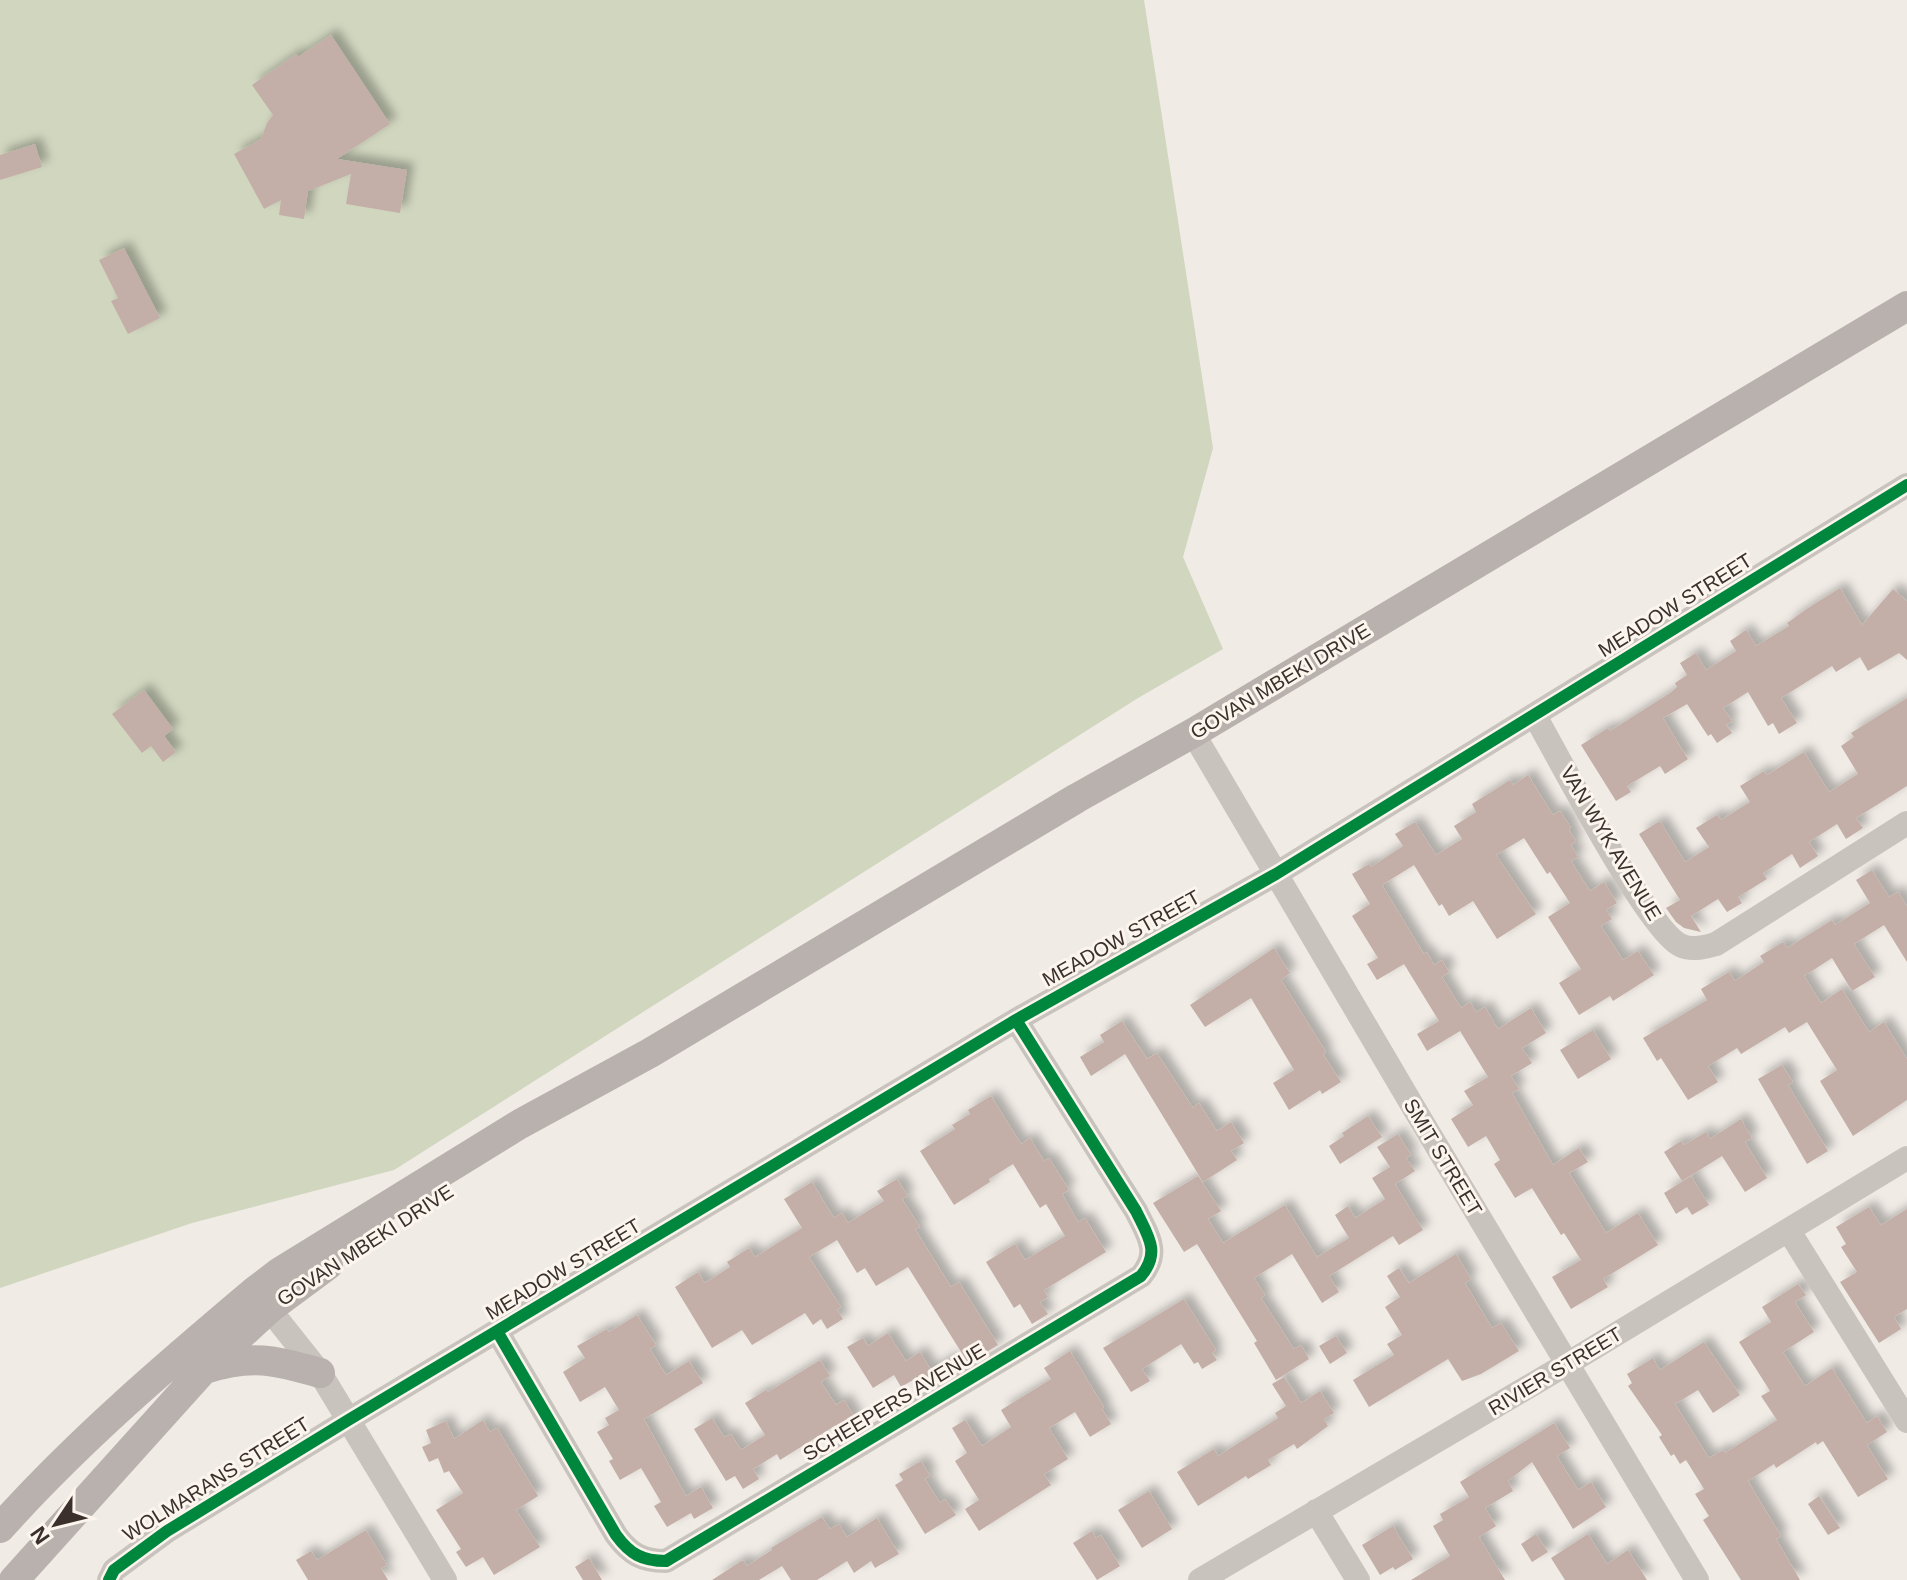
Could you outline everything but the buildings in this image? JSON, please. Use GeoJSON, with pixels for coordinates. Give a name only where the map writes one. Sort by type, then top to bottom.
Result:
{"type":"FeatureCollection","features":[{"type":"Feature","properties":{"kind":"main road","name":"GOVAN MBEKI DRIVE"},"geometry":{"type":"LineString","coordinates":[[0,1528],[102,1422],[385,1206],[520,1124],[650,1053],[1077,798],[1193,733],[1907,306]]}},
{"type":"Feature","properties":{"kind":"main road","name":"GOVAN MBEKI DRIVE"},"geometry":{"type":"LineString","coordinates":[[14,1580],[204,1369],[262,1299]]}},
{"type":"Feature","properties":{"kind":"main road"},"geometry":{"type":"LineString","coordinates":[[204,1369],[227,1362],[268,1359],[320,1373]]}},
{"type":"Feature","properties":{"kind":"street","name":"MEADOW STREET"},"geometry":{"type":"LineString","coordinates":[[350,1419],[1016,1020],[1276,874],[1907,485]]}},
{"type":"Feature","properties":{"kind":"street","name":"VAN WYK AVENUE"},"geometry":{"type":"LineString","coordinates":[[1535,716],[1637,892],[1668,936],[1679,945],[1691,948],[1716,944],[1907,823]]}},
{"type":"Feature","properties":{"kind":"street","name":"SMIT STREET"},"geometry":{"type":"LineString","coordinates":[[1193,733],[1697,1580]]}},
{"type":"Feature","properties":{"kind":"street","name":"SCHEEPERS AVENUE"},"geometry":{"type":"LineString","coordinates":[[497,1331],[616,1535],[638,1557],[666,1561],[1057,1328],[1141,1276],[1153,1255],[1136,1211],[1016,1020]]}},
{"type":"Feature","properties":{"kind":"street","name":"RIVIER STREET"},"geometry":{"type":"LineString","coordinates":[[1200,1580],[1567,1364],[1907,1158]]}},
{"type":"Feature","properties":{"kind":"street"},"geometry":{"type":"LineString","coordinates":[[1789,1231],[1907,1421]]}},
{"type":"Feature","properties":{"kind":"street"},"geometry":{"type":"LineString","coordinates":[[262,1299],[320,1373],[350,1419],[445,1580]]}},
{"type":"Feature","properties":{"kind":"street","name":"WOLMARANS STREET"},"geometry":{"type":"LineString","coordinates":[[109,1580],[114,1570],[155,1539],[350,1419]]}},
{"type":"Feature","properties":{"kind":"street"},"geometry":{"type":"LineString","coordinates":[[1316,1511],[1358,1580]]}},
{"type":"Feature","properties":{"kind":"green space"},"geometry":{"type":"Polygon","coordinates":[[[0,0],[1144,0],[1213,448],[1183,557],[1223,649],[1138,698],[394,1170],[192,1223],[0,1288],[0,0]]]}},
{"type":"Feature","properties":{"kind":"cycle path"},"geometry":{"type":"LineString","coordinates":[[109,1580],[114,1570],[167,1531],[350,1419],[1016,1020],[1276,874],[1907,485]]}},
{"type":"Feature","properties":{"kind":"cycle path"},"geometry":{"type":"LineString","coordinates":[[497,1331],[616,1535],[637,1555],[666,1561],[1141,1276],[1147,1267],[1150,1244],[1136,1211],[1016,1020]]}}]}
